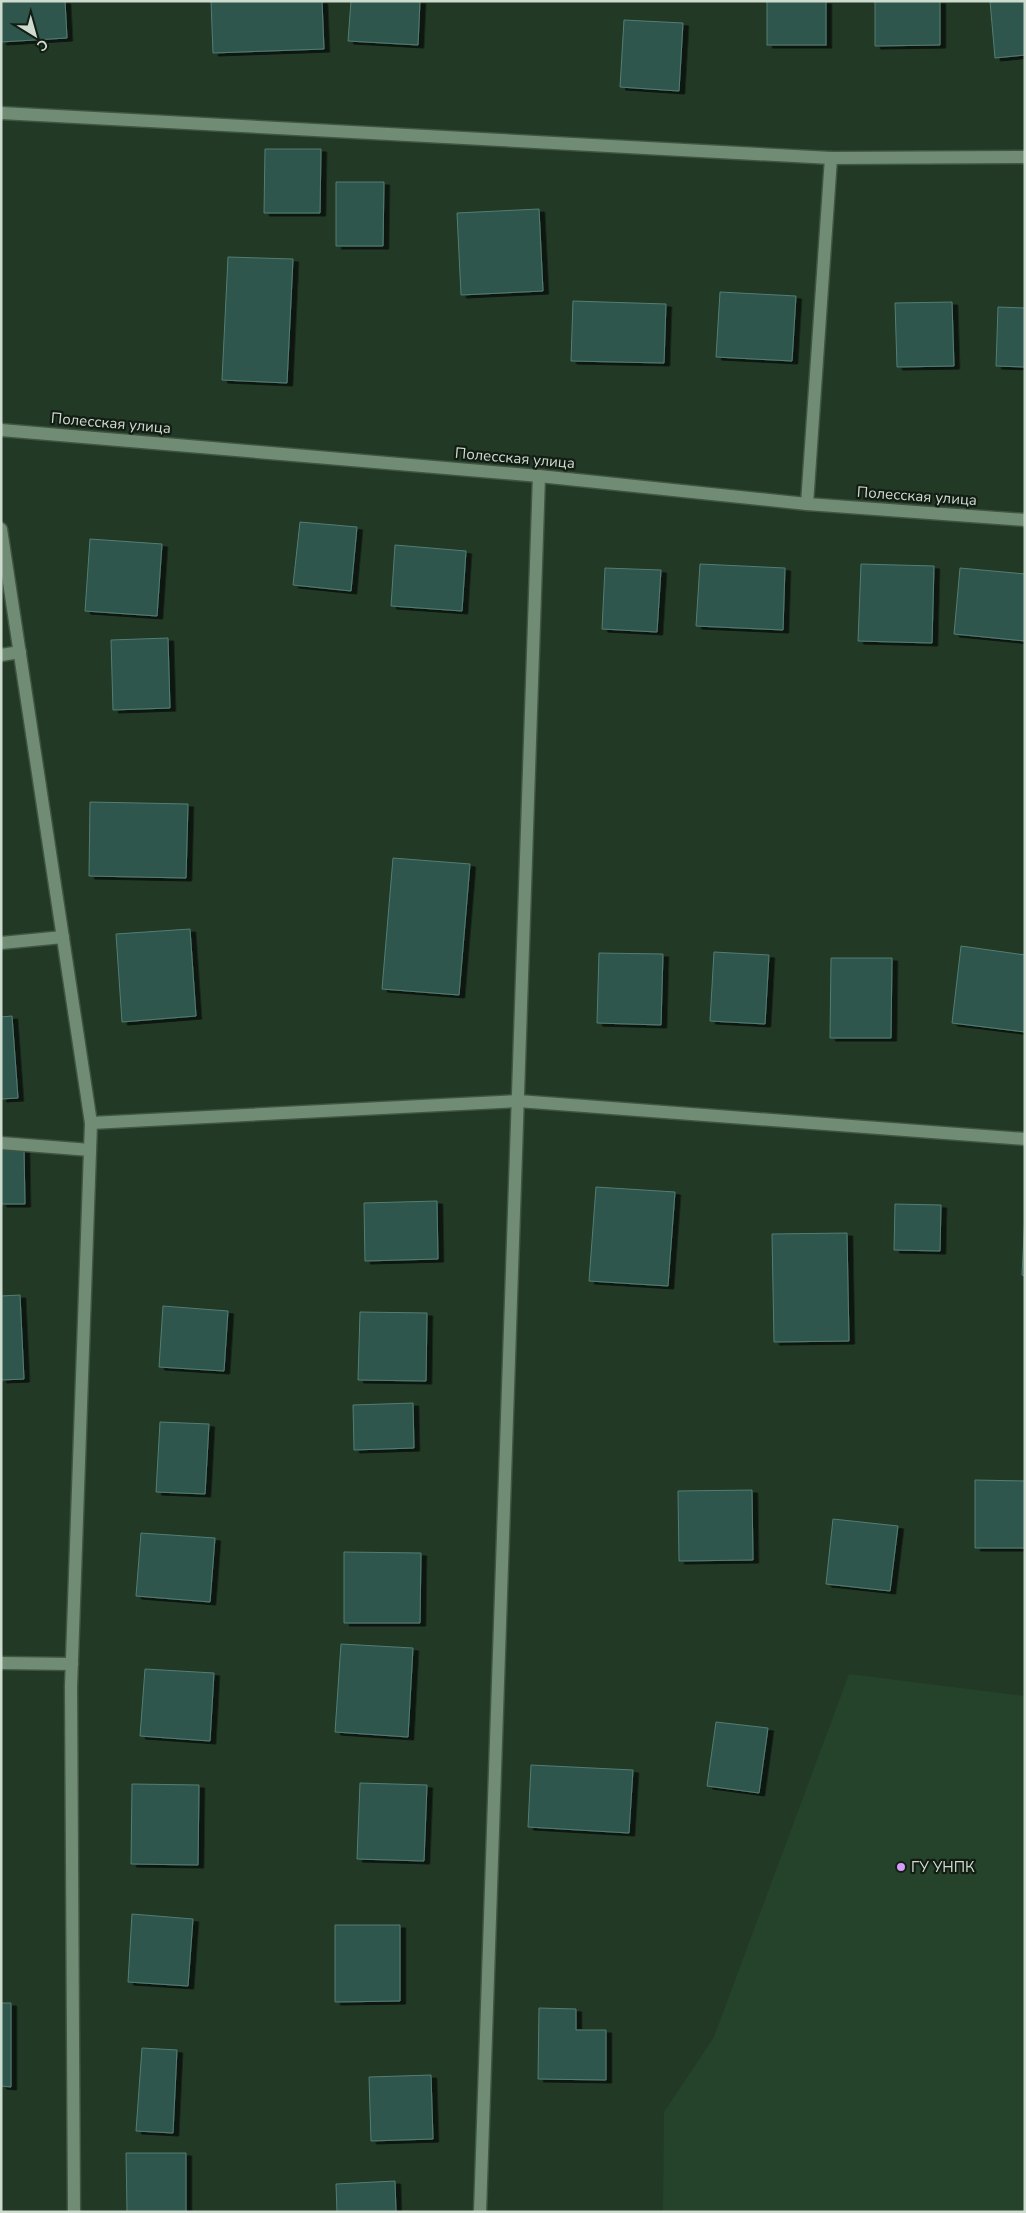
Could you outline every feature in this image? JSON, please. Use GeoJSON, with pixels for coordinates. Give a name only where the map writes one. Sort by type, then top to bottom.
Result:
{"type":"FeatureCollection","features":[{"type":"Feature","properties":{"kind":"street"},"geometry":{"type":"LineString","coordinates":[[1,113],[831,158],[1025,157]]}},
{"type":"Feature","properties":{"kind":"street"},"geometry":{"type":"LineString","coordinates":[[807,504],[831,158]]}},
{"type":"Feature","properties":{"kind":"street","name":"Полесская улица"},"geometry":{"type":"LineString","coordinates":[[1,430],[539,476],[807,504],[1025,520]]}},
{"type":"Feature","properties":{"kind":"street"},"geometry":{"type":"LineString","coordinates":[[480,2212],[539,476]]}},
{"type":"Feature","properties":{"kind":"street"},"geometry":{"type":"LineString","coordinates":[[1,529],[91,1123],[72,1664],[74,2212]]}},
{"type":"Feature","properties":{"kind":"street"},"geometry":{"type":"LineString","coordinates":[[1,655],[20,652]]}},
{"type":"Feature","properties":{"kind":"street"},"geometry":{"type":"LineString","coordinates":[[1,943],[63,937]]}},
{"type":"Feature","properties":{"kind":"street"},"geometry":{"type":"LineString","coordinates":[[91,1123],[518,1101],[1025,1139]]}},
{"type":"Feature","properties":{"kind":"street"},"geometry":{"type":"LineString","coordinates":[[1,1143],[90,1150]]}},
{"type":"Feature","properties":{"kind":"street"},"geometry":{"type":"LineString","coordinates":[[1,1663],[72,1664]]}},
{"type":"Feature","properties":{"kind":"shaded area","name":"ГУ УНПК"},"geometry":{"type":"Polygon","coordinates":[[[849,1674],[1025,1696],[1025,2212],[663,2212],[664,2112],[714,2037],[849,1674]]]}},
{"type":"Feature","properties":{"kind":"building"},"geometry":{"type":"Polygon","coordinates":[[[1,1],[65,1],[67,38],[1,42],[1,1]]]}},
{"type":"Feature","properties":{"kind":"building"},"geometry":{"type":"Polygon","coordinates":[[[211,1],[322,1],[324,49],[213,53],[211,1]]]}},
{"type":"Feature","properties":{"kind":"building"},"geometry":{"type":"Polygon","coordinates":[[[351,1],[420,1],[418,45],[348,41],[351,1]]]}},
{"type":"Feature","properties":{"kind":"building"},"geometry":{"type":"Polygon","coordinates":[[[767,1],[826,1],[826,45],[767,45],[767,1]]]}},
{"type":"Feature","properties":{"kind":"building"},"geometry":{"type":"Polygon","coordinates":[[[875,1],[940,1],[940,45],[875,46],[875,1]]]}},
{"type":"Feature","properties":{"kind":"building"},"geometry":{"type":"Polygon","coordinates":[[[990,1],[1025,1],[1025,55],[995,58],[990,1]]]}},
{"type":"Feature","properties":{"kind":"building"},"geometry":{"type":"Polygon","coordinates":[[[624,20],[683,23],[679,91],[620,87],[624,20]]]}},
{"type":"Feature","properties":{"kind":"building"},"geometry":{"type":"Polygon","coordinates":[[[265,149],[321,149],[320,213],[264,213],[265,149]]]}},
{"type":"Feature","properties":{"kind":"building"},"geometry":{"type":"Polygon","coordinates":[[[336,182],[384,182],[383,246],[336,246],[336,182]]]}},
{"type":"Feature","properties":{"kind":"building"},"geometry":{"type":"Polygon","coordinates":[[[539,209],[543,291],[461,295],[457,213],[539,209]]]}},
{"type":"Feature","properties":{"kind":"building"},"geometry":{"type":"Polygon","coordinates":[[[228,257],[293,259],[287,383],[222,380],[228,257]]]}},
{"type":"Feature","properties":{"kind":"building"},"geometry":{"type":"Polygon","coordinates":[[[720,292],[796,296],[792,361],[716,357],[720,292]]]}},
{"type":"Feature","properties":{"kind":"building"},"geometry":{"type":"Polygon","coordinates":[[[573,301],[666,304],[664,363],[571,361],[573,301]]]}},
{"type":"Feature","properties":{"kind":"building"},"geometry":{"type":"Polygon","coordinates":[[[952,302],[954,366],[897,367],[895,303],[952,302]]]}},
{"type":"Feature","properties":{"kind":"building"},"geometry":{"type":"Polygon","coordinates":[[[998,307],[1025,308],[1025,367],[996,366],[998,307]]]}},
{"type":"Feature","properties":{"kind":"building"},"geometry":{"type":"Polygon","coordinates":[[[300,522],[357,527],[351,591],[293,585],[300,522]]]}},
{"type":"Feature","properties":{"kind":"building"},"geometry":{"type":"Polygon","coordinates":[[[90,539],[162,544],[157,616],[85,611],[90,539]]]}},
{"type":"Feature","properties":{"kind":"building"},"geometry":{"type":"Polygon","coordinates":[[[395,545],[466,551],[462,611],[391,606],[395,545]]]}},
{"type":"Feature","properties":{"kind":"building"},"geometry":{"type":"Polygon","coordinates":[[[700,564],[785,568],[783,630],[696,626],[700,564]]]}},
{"type":"Feature","properties":{"kind":"building"},"geometry":{"type":"Polygon","coordinates":[[[861,564],[934,566],[932,643],[858,641],[861,564]]]}},
{"type":"Feature","properties":{"kind":"building"},"geometry":{"type":"Polygon","coordinates":[[[605,568],[661,570],[657,632],[602,629],[605,568]]]}},
{"type":"Feature","properties":{"kind":"building"},"geometry":{"type":"Polygon","coordinates":[[[960,568],[1025,574],[1025,641],[954,634],[960,568]]]}},
{"type":"Feature","properties":{"kind":"building"},"geometry":{"type":"Polygon","coordinates":[[[168,638],[170,708],[113,710],[111,640],[168,638]]]}},
{"type":"Feature","properties":{"kind":"building"},"geometry":{"type":"Polygon","coordinates":[[[90,802],[188,804],[186,878],[89,876],[90,802]]]}},
{"type":"Feature","properties":{"kind":"building"},"geometry":{"type":"Polygon","coordinates":[[[393,858],[470,864],[459,995],[382,989],[393,858]]]}},
{"type":"Feature","properties":{"kind":"building"},"geometry":{"type":"Polygon","coordinates":[[[190,929],[196,1016],[122,1022],[116,934],[190,929]]]}},
{"type":"Feature","properties":{"kind":"building"},"geometry":{"type":"Polygon","coordinates":[[[961,946],[1025,955],[1025,1032],[952,1023],[961,946]]]}},
{"type":"Feature","properties":{"kind":"building"},"geometry":{"type":"Polygon","coordinates":[[[714,952],[769,955],[765,1024],[710,1021],[714,952]]]}},
{"type":"Feature","properties":{"kind":"building"},"geometry":{"type":"Polygon","coordinates":[[[599,953],[663,954],[661,1025],[597,1023],[599,953]]]}},
{"type":"Feature","properties":{"kind":"building"},"geometry":{"type":"Polygon","coordinates":[[[831,958],[892,958],[891,1038],[830,1038],[831,958]]]}},
{"type":"Feature","properties":{"kind":"building"},"geometry":{"type":"Polygon","coordinates":[[[12,1016],[18,1098],[1,1099],[1,1017],[12,1016]]]}},
{"type":"Feature","properties":{"kind":"building"},"geometry":{"type":"Polygon","coordinates":[[[1,1149],[24,1149],[25,1204],[1,1204],[1,1149]]]}},
{"type":"Feature","properties":{"kind":"building"},"geometry":{"type":"Polygon","coordinates":[[[596,1187],[675,1192],[668,1286],[589,1281],[596,1187]]]}},
{"type":"Feature","properties":{"kind":"building"},"geometry":{"type":"Polygon","coordinates":[[[437,1201],[438,1259],[365,1261],[364,1203],[437,1201]]]}},
{"type":"Feature","properties":{"kind":"building"},"geometry":{"type":"Polygon","coordinates":[[[895,1204],[941,1205],[940,1251],[894,1250],[895,1204]]]}},
{"type":"Feature","properties":{"kind":"building"},"geometry":{"type":"Polygon","coordinates":[[[1025,1213],[1025,1276],[1022,1275],[1025,1213]]]}},
{"type":"Feature","properties":{"kind":"building"},"geometry":{"type":"Polygon","coordinates":[[[847,1233],[849,1341],[774,1342],[772,1234],[847,1233]]]}},
{"type":"Feature","properties":{"kind":"building"},"geometry":{"type":"Polygon","coordinates":[[[20,1295],[24,1379],[1,1380],[1,1296],[20,1295]]]}},
{"type":"Feature","properties":{"kind":"building"},"geometry":{"type":"Polygon","coordinates":[[[163,1306],[228,1311],[224,1371],[159,1367],[163,1306]]]}},
{"type":"Feature","properties":{"kind":"building"},"geometry":{"type":"Polygon","coordinates":[[[360,1312],[427,1313],[426,1381],[358,1380],[360,1312]]]}},
{"type":"Feature","properties":{"kind":"building"},"geometry":{"type":"Polygon","coordinates":[[[413,1403],[414,1448],[354,1450],[353,1405],[413,1403]]]}},
{"type":"Feature","properties":{"kind":"building"},"geometry":{"type":"Polygon","coordinates":[[[160,1422],[209,1424],[205,1494],[156,1492],[160,1422]]]}},
{"type":"Feature","properties":{"kind":"building"},"geometry":{"type":"Polygon","coordinates":[[[975,1480],[1025,1481],[1025,1548],[975,1548],[975,1480]]]}},
{"type":"Feature","properties":{"kind":"building"},"geometry":{"type":"Polygon","coordinates":[[[752,1490],[753,1560],[679,1561],[678,1491],[752,1490]]]}},
{"type":"Feature","properties":{"kind":"building"},"geometry":{"type":"Polygon","coordinates":[[[833,1519],[898,1526],[890,1591],[826,1584],[833,1519]]]}},
{"type":"Feature","properties":{"kind":"building"},"geometry":{"type":"Polygon","coordinates":[[[141,1533],[215,1538],[210,1602],[136,1596],[141,1533]]]}},
{"type":"Feature","properties":{"kind":"building"},"geometry":{"type":"Polygon","coordinates":[[[344,1552],[421,1553],[420,1623],[344,1623],[344,1552]]]}},
{"type":"Feature","properties":{"kind":"building"},"geometry":{"type":"Polygon","coordinates":[[[341,1644],[413,1648],[408,1737],[335,1732],[341,1644]]]}},
{"type":"Feature","properties":{"kind":"building"},"geometry":{"type":"Polygon","coordinates":[[[145,1669],[214,1673],[210,1741],[140,1736],[145,1669]]]}},
{"type":"Feature","properties":{"kind":"building"},"geometry":{"type":"Polygon","coordinates":[[[716,1722],[768,1728],[759,1793],[707,1786],[716,1722]]]}},
{"type":"Feature","properties":{"kind":"building"},"geometry":{"type":"Polygon","coordinates":[[[531,1765],[633,1770],[629,1833],[528,1827],[531,1765]]]}},
{"type":"Feature","properties":{"kind":"building"},"geometry":{"type":"Polygon","coordinates":[[[360,1783],[427,1785],[424,1861],[357,1859],[360,1783]]]}},
{"type":"Feature","properties":{"kind":"building"},"geometry":{"type":"Polygon","coordinates":[[[132,1784],[199,1785],[198,1865],[131,1864],[132,1784]]]}},
{"type":"Feature","properties":{"kind":"building"},"geometry":{"type":"Polygon","coordinates":[[[132,1914],[193,1919],[188,1986],[128,1982],[132,1914]]]}},
{"type":"Feature","properties":{"kind":"building"},"geometry":{"type":"Polygon","coordinates":[[[335,1925],[400,1925],[400,2001],[335,2002],[335,1925]]]}},
{"type":"Feature","properties":{"kind":"building"},"geometry":{"type":"Polygon","coordinates":[[[1,2003],[11,2003],[11,2087],[1,2086],[1,2003]]]}},
{"type":"Feature","properties":{"kind":"building"},"geometry":{"type":"Polygon","coordinates":[[[539,2008],[576,2009],[576,2030],[606,2030],[606,2080],[538,2079],[539,2008]]]}},
{"type":"Feature","properties":{"kind":"building"},"geometry":{"type":"Polygon","coordinates":[[[142,2048],[177,2050],[173,2133],[136,2131],[142,2048]]]}},
{"type":"Feature","properties":{"kind":"building"},"geometry":{"type":"Polygon","coordinates":[[[431,2075],[433,2139],[371,2141],[369,2077],[431,2075]]]}},
{"type":"Feature","properties":{"kind":"building"},"geometry":{"type":"Polygon","coordinates":[[[126,2153],[186,2153],[186,2212],[127,2212],[126,2153]]]}},
{"type":"Feature","properties":{"kind":"building"},"geometry":{"type":"Polygon","coordinates":[[[395,2181],[396,2212],[337,2212],[336,2184],[395,2181]]]}},
{"type":"Feature","properties":{"kind":"place","name":"ГУ УНПК"},"geometry":{"type":"Point","coordinates":[901,1867]}}]}
